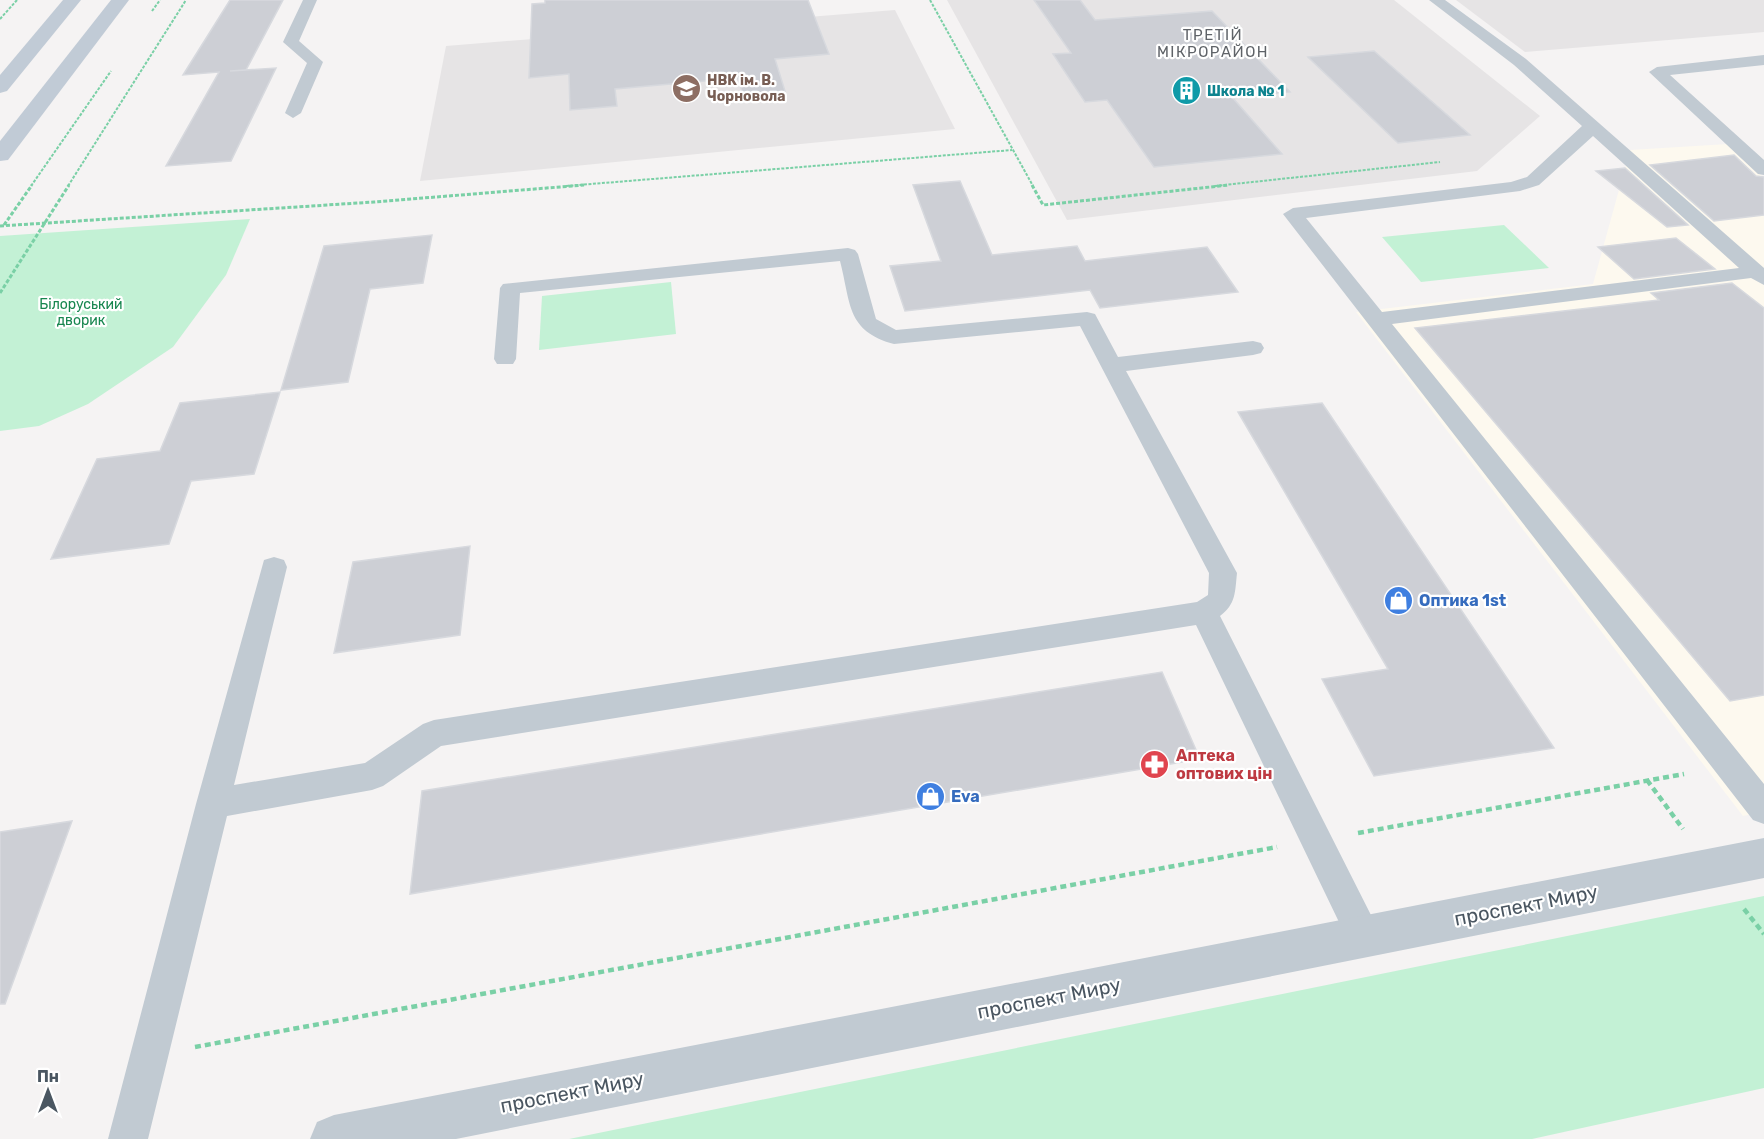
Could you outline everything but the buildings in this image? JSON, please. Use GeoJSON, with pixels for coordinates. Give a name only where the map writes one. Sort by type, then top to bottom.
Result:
{"type":"FeatureCollection","features":[{"type":"Feature","properties":{"kind":"street"},"geometry":{"type":"LineString","coordinates":[[0,87],[72,0]]}},
{"type":"Feature","properties":{"kind":"street"},"geometry":{"type":"LineString","coordinates":[[0,153],[120,0]]}},
{"type":"Feature","properties":{"kind":"street","name":"проспект Миру"},"geometry":{"type":"LineString","coordinates":[[334,1139],[1764,858]]}},
{"type":"Feature","properties":{"kind":"lane"},"geometry":{"type":"LineString","coordinates":[[293,113],[315,62],[291,42],[310,0]]}},
{"type":"Feature","properties":{"kind":"lane"},"geometry":{"type":"LineString","coordinates":[[1436,0],[1520,62],[1759,276]]}},
{"type":"Feature","properties":{"kind":"lane"},"geometry":{"type":"LineString","coordinates":[[1764,60],[1657,72],[1764,170]]}},
{"type":"Feature","properties":{"kind":"lane"},"geometry":{"type":"LineString","coordinates":[[1593,126],[1533,182],[1513,187],[1293,214],[1764,809]]}},
{"type":"Feature","properties":{"kind":"lane"},"geometry":{"type":"LineString","coordinates":[[212,804],[372,776],[434,734],[1204,612],[1221,600],[1223,573],[1088,320],[917,337],[894,337],[877,331],[866,322],[848,254],[510,288],[505,359]]}},
{"type":"Feature","properties":{"kind":"lane"},"geometry":{"type":"LineString","coordinates":[[1377,319],[1759,276]]}},
{"type":"Feature","properties":{"kind":"lane"},"geometry":{"type":"LineString","coordinates":[[1112,365],[1253,348]]}},
{"type":"Feature","properties":{"kind":"lane"},"geometry":{"type":"LineString","coordinates":[[128,1139],[274,567]]}},
{"type":"Feature","properties":{"kind":"lane"},"geometry":{"type":"LineString","coordinates":[[1204,612],[1363,935]]}},
{"type":"Feature","properties":{"kind":"path"},"geometry":{"type":"LineString","coordinates":[[0,19],[17,0]]}},
{"type":"Feature","properties":{"kind":"path"},"geometry":{"type":"LineString","coordinates":[[146,20],[160,0]]}},
{"type":"Feature","properties":{"kind":"path"},"geometry":{"type":"LineString","coordinates":[[0,293],[46,224],[186,0]]}},
{"type":"Feature","properties":{"kind":"path"},"geometry":{"type":"LineString","coordinates":[[930,0],[1042,205],[1444,161]]}},
{"type":"Feature","properties":{"kind":"path"},"geometry":{"type":"LineString","coordinates":[[2,226],[112,69]]}},
{"type":"Feature","properties":{"kind":"path"},"geometry":{"type":"LineString","coordinates":[[2,226],[374,202],[1012,150]]}},
{"type":"Feature","properties":{"kind":"path"},"geometry":{"type":"LineString","coordinates":[[148,1056],[1730,766]]}},
{"type":"Feature","properties":{"kind":"shaded area"},"geometry":{"type":"Polygon","coordinates":[[[947,0],[1394,0],[1540,116],[1477,171],[1067,220],[947,0]]]}},
{"type":"Feature","properties":{"kind":"shaded area"},"geometry":{"type":"Polygon","coordinates":[[[1456,0],[1764,0],[1764,32],[1525,52],[1456,0]]]}},
{"type":"Feature","properties":{"kind":"shaded area","name":"НВК ім. В. Чорновола"},"geometry":{"type":"Polygon","coordinates":[[[895,10],[955,129],[420,181],[446,46],[895,10]]]}},
{"type":"Feature","properties":{"kind":"shaded area"},"geometry":{"type":"Polygon","coordinates":[[[1728,144],[1764,178],[1764,812],[1743,816],[1356,312],[1593,284],[1630,150],[1728,144]]]}},
{"type":"Feature","properties":{"kind":"green space","name":"Білоруський дворик"},"geometry":{"type":"Polygon","coordinates":[[[250,219],[226,275],[173,347],[88,404],[39,426],[0,431],[0,236],[250,219]]]}},
{"type":"Feature","properties":{"kind":"green space"},"geometry":{"type":"Polygon","coordinates":[[[1504,225],[1549,268],[1421,282],[1382,237],[1504,225]]]}},
{"type":"Feature","properties":{"kind":"green space"},"geometry":{"type":"Polygon","coordinates":[[[671,282],[676,334],[539,350],[542,296],[671,282]]]}},
{"type":"Feature","properties":{"kind":"green space"},"geometry":{"type":"Polygon","coordinates":[[[1764,896],[1764,1088],[1532,1139],[569,1139],[1764,896]]]}},
{"type":"Feature","properties":{"kind":"place","name":"НВК ім. В. Чорновола"},"geometry":{"type":"Point","coordinates":[686,88]}},
{"type":"Feature","properties":{"kind":"place","name":"Школа № 1"},"geometry":{"type":"Point","coordinates":[1186,91]}},
{"type":"Feature","properties":{"kind":"place","name":"Оптика 1st"},"geometry":{"type":"Point","coordinates":[1398,600]}},
{"type":"Feature","properties":{"kind":"place","name":"Аптека оптових цін"},"geometry":{"type":"Point","coordinates":[1155,764]}},
{"type":"Feature","properties":{"kind":"place","name":"Eva"},"geometry":{"type":"Point","coordinates":[930,796]}},
{"type":"Feature","properties":{"kind":"district","name":"ТРЕТІЙ МІКРОРАЙОН"},"geometry":{"type":"Point","coordinates":[1213,44]}}]}
